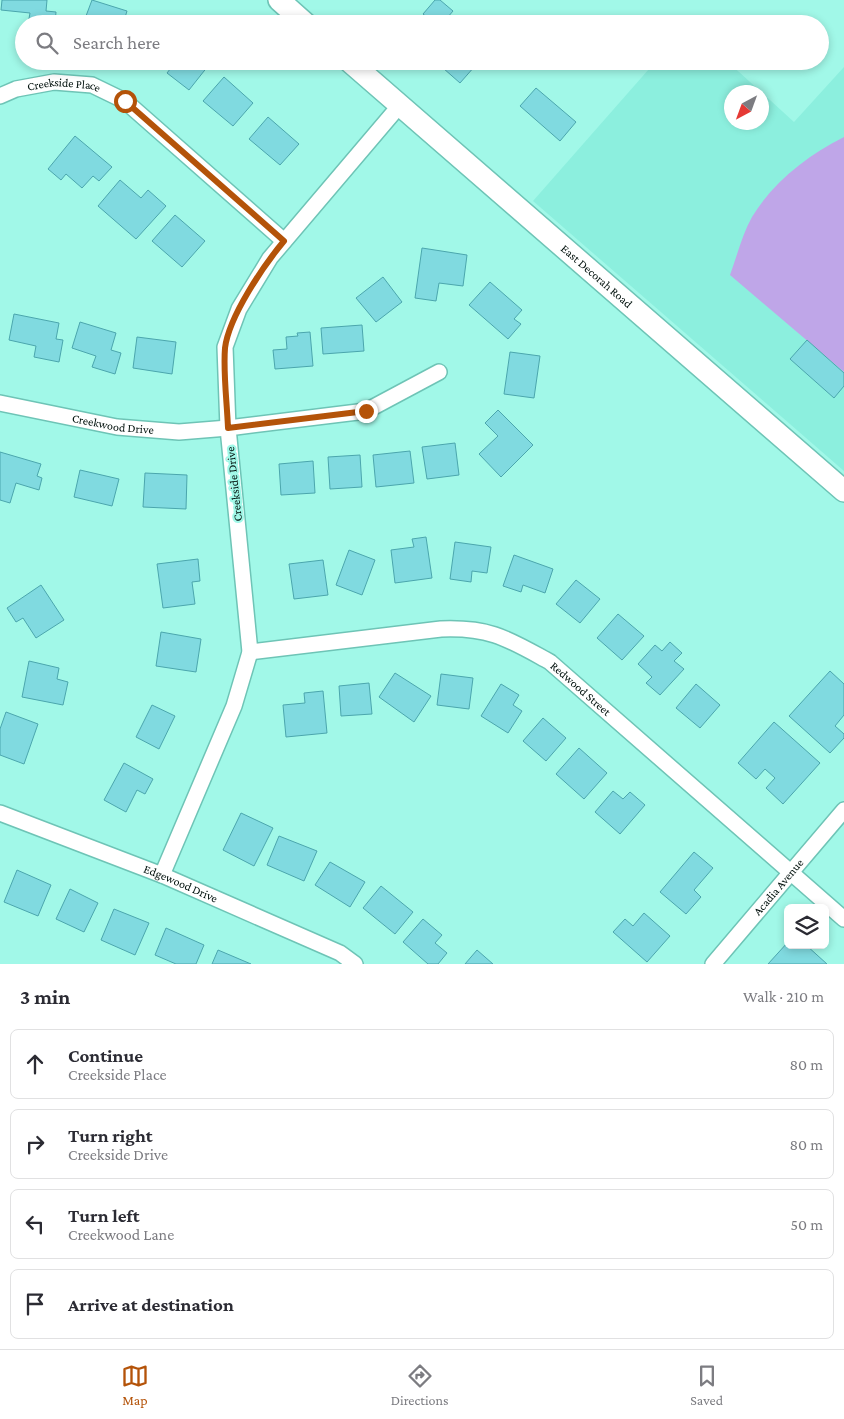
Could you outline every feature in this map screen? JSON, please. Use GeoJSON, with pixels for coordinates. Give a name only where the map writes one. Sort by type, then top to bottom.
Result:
{"type":"FeatureCollection","features":[{"type":"Feature","properties":{"kind":"street"},"geometry":{"type":"LineString","coordinates":[[279,0],[296,15]]}},
{"type":"Feature","properties":{"kind":"street","name":"East Decorah Road"},"geometry":{"type":"LineString","coordinates":[[359,70],[844,491]]}},
{"type":"Feature","properties":{"kind":"street","name":"Creekside Place"},"geometry":{"type":"LineString","coordinates":[[0,96],[16,89],[54,82],[92,85],[125,101],[284,241]]}},
{"type":"Feature","properties":{"kind":"street","name":"Creekside Drive"},"geometry":{"type":"LineString","coordinates":[[162,875],[234,706],[250,652],[228,428],[225,347],[239,309],[270,258],[400,105]]}},
{"type":"Feature","properties":{"kind":"street","name":"Creekwood Drive"},"geometry":{"type":"LineString","coordinates":[[0,403],[117,427],[179,432],[366,411],[439,372]]}},
{"type":"Feature","properties":{"kind":"street","name":"Redwood Street"},"geometry":{"type":"LineString","coordinates":[[250,652],[441,629],[469,628],[503,636],[550,662],[844,919]]}},
{"type":"Feature","properties":{"kind":"street","name":"Acadia Avenue"},"geometry":{"type":"LineString","coordinates":[[713,964],[790,871],[844,810]]}},
{"type":"Feature","properties":{"kind":"street","name":"Edgewood Drive"},"geometry":{"type":"LineString","coordinates":[[0,813],[162,875],[340,954],[355,964]]}},
{"type":"Feature","properties":{"kind":"shaded area"},"geometry":{"type":"Polygon","coordinates":[[[844,67],[844,471],[533,201],[648,70],[737,70],[753,85],[724,85],[724,130],[769,130],[769,99],[794,122],[844,67]]]}},
{"type":"Feature","properties":{"kind":"shaded area"},"geometry":{"type":"Polygon","coordinates":[[[844,137],[844,372],[730,275],[748,224],[770,192],[804,161],[844,137]]]}},
{"type":"Feature","properties":{"kind":"building"},"geometry":{"type":"Polygon","coordinates":[[[2,0],[47,0],[46,11],[56,12],[56,15],[30,15],[30,13],[1,10],[2,0]]]}},
{"type":"Feature","properties":{"kind":"building"},"geometry":{"type":"Polygon","coordinates":[[[92,0],[127,11],[126,15],[86,15],[92,0]]]}},
{"type":"Feature","properties":{"kind":"building"},"geometry":{"type":"Polygon","coordinates":[[[435,0],[440,0],[453,11],[450,15],[423,14],[435,0]]]}},
{"type":"Feature","properties":{"kind":"building"},"geometry":{"type":"Polygon","coordinates":[[[169,70],[205,70],[189,90],[167,73],[169,70]]]}},
{"type":"Feature","properties":{"kind":"building"},"geometry":{"type":"Polygon","coordinates":[[[445,70],[471,70],[460,83],[445,70]]]}},
{"type":"Feature","properties":{"kind":"building"},"geometry":{"type":"Polygon","coordinates":[[[224,77],[253,103],[233,126],[203,101],[224,77]]]}},
{"type":"Feature","properties":{"kind":"building"},"geometry":{"type":"Polygon","coordinates":[[[536,88],[576,122],[560,141],[520,106],[536,88]]]}},
{"type":"Feature","properties":{"kind":"building"},"geometry":{"type":"Polygon","coordinates":[[[268,117],[299,144],[280,165],[249,139],[268,117]]]}},
{"type":"Feature","properties":{"kind":"building"},"geometry":{"type":"Polygon","coordinates":[[[75,136],[112,167],[99,181],[93,176],[82,188],[66,174],[61,180],[48,169],[75,136]]]}},
{"type":"Feature","properties":{"kind":"building"},"geometry":{"type":"Polygon","coordinates":[[[120,180],[141,198],[148,190],[166,206],[136,239],[98,206],[120,180]]]}},
{"type":"Feature","properties":{"kind":"building"},"geometry":{"type":"Polygon","coordinates":[[[175,215],[205,241],[182,267],[152,241],[175,215]]]}},
{"type":"Feature","properties":{"kind":"building"},"geometry":{"type":"Polygon","coordinates":[[[422,248],[467,255],[463,286],[439,283],[436,301],[415,298],[422,248]]]}},
{"type":"Feature","properties":{"kind":"building"},"geometry":{"type":"Polygon","coordinates":[[[383,277],[402,302],[376,322],[356,298],[383,277]]]}},
{"type":"Feature","properties":{"kind":"building"},"geometry":{"type":"Polygon","coordinates":[[[490,282],[522,310],[514,319],[521,324],[508,339],[469,305],[490,282]]]}},
{"type":"Feature","properties":{"kind":"building"},"geometry":{"type":"Polygon","coordinates":[[[14,314],[59,323],[56,339],[63,340],[59,362],[34,357],[36,346],[9,340],[14,314]]]}},
{"type":"Feature","properties":{"kind":"building"},"geometry":{"type":"Polygon","coordinates":[[[80,322],[116,333],[111,350],[121,353],[115,374],[92,367],[96,356],[72,348],[80,322]]]}},
{"type":"Feature","properties":{"kind":"building"},"geometry":{"type":"Polygon","coordinates":[[[362,325],[364,351],[323,354],[321,328],[362,325]]]}},
{"type":"Feature","properties":{"kind":"building"},"geometry":{"type":"Polygon","coordinates":[[[310,332],[313,366],[275,369],[273,350],[287,349],[286,337],[298,336],[297,333],[310,332]]]}},
{"type":"Feature","properties":{"kind":"building"},"geometry":{"type":"Polygon","coordinates":[[[137,337],[176,342],[172,374],[133,368],[137,337]]]}},
{"type":"Feature","properties":{"kind":"building"},"geometry":{"type":"Polygon","coordinates":[[[807,340],[844,373],[844,386],[834,398],[790,359],[807,340]]]}},
{"type":"Feature","properties":{"kind":"building"},"geometry":{"type":"Polygon","coordinates":[[[510,352],[540,356],[534,398],[504,394],[510,352]]]}},
{"type":"Feature","properties":{"kind":"building"},"geometry":{"type":"Polygon","coordinates":[[[498,410],[533,445],[501,477],[479,454],[498,436],[485,423],[498,410]]]}},
{"type":"Feature","properties":{"kind":"building"},"geometry":{"type":"Polygon","coordinates":[[[455,443],[459,475],[427,479],[422,447],[455,443]]]}},
{"type":"Feature","properties":{"kind":"building"},"geometry":{"type":"Polygon","coordinates":[[[410,451],[414,483],[376,487],[373,455],[410,451]]]}},
{"type":"Feature","properties":{"kind":"building"},"geometry":{"type":"Polygon","coordinates":[[[0,452],[41,464],[37,476],[42,478],[39,490],[16,483],[10,503],[0,500],[0,452]]]}},
{"type":"Feature","properties":{"kind":"building"},"geometry":{"type":"Polygon","coordinates":[[[360,455],[362,487],[330,489],[328,457],[360,455]]]}},
{"type":"Feature","properties":{"kind":"building"},"geometry":{"type":"Polygon","coordinates":[[[313,461],[315,493],[281,495],[279,464],[313,461]]]}},
{"type":"Feature","properties":{"kind":"building"},"geometry":{"type":"Polygon","coordinates":[[[80,470],[119,479],[112,506],[74,497],[80,470]]]}},
{"type":"Feature","properties":{"kind":"building"},"geometry":{"type":"Polygon","coordinates":[[[145,473],[187,475],[186,509],[143,507],[145,473]]]}},
{"type":"Feature","properties":{"kind":"building"},"geometry":{"type":"Polygon","coordinates":[[[426,537],[432,578],[395,583],[391,550],[414,547],[412,539],[426,537]]]}},
{"type":"Feature","properties":{"kind":"building"},"geometry":{"type":"Polygon","coordinates":[[[455,542],[491,547],[487,573],[472,571],[471,582],[450,579],[455,542]]]}},
{"type":"Feature","properties":{"kind":"building"},"geometry":{"type":"Polygon","coordinates":[[[349,550],[375,560],[362,595],[336,585],[349,550]]]}},
{"type":"Feature","properties":{"kind":"building"},"geometry":{"type":"Polygon","coordinates":[[[514,555],[553,569],[545,593],[523,585],[521,592],[503,586],[514,555]]]}},
{"type":"Feature","properties":{"kind":"building"},"geometry":{"type":"Polygon","coordinates":[[[198,559],[200,581],[192,582],[195,604],[163,608],[157,564],[198,559]]]}},
{"type":"Feature","properties":{"kind":"building"},"geometry":{"type":"Polygon","coordinates":[[[323,560],[328,595],[294,599],[289,564],[323,560]]]}},
{"type":"Feature","properties":{"kind":"building"},"geometry":{"type":"Polygon","coordinates":[[[576,580],[600,599],[580,623],[556,604],[576,580]]]}},
{"type":"Feature","properties":{"kind":"building"},"geometry":{"type":"Polygon","coordinates":[[[41,585],[64,620],[36,638],[23,618],[16,622],[7,608],[41,585]]]}},
{"type":"Feature","properties":{"kind":"building"},"geometry":{"type":"Polygon","coordinates":[[[618,614],[644,636],[622,660],[597,638],[618,614]]]}},
{"type":"Feature","properties":{"kind":"building"},"geometry":{"type":"Polygon","coordinates":[[[161,632],[201,639],[196,672],[156,666],[161,632]]]}},
{"type":"Feature","properties":{"kind":"building"},"geometry":{"type":"Polygon","coordinates":[[[670,642],[682,653],[674,661],[684,669],[660,695],[646,683],[652,677],[638,664],[655,645],[662,651],[670,642]]]}},
{"type":"Feature","properties":{"kind":"building"},"geometry":{"type":"Polygon","coordinates":[[[29,661],[59,668],[57,679],[68,682],[63,705],[22,697],[29,661]]]}},
{"type":"Feature","properties":{"kind":"building"},"geometry":{"type":"Polygon","coordinates":[[[830,671],[844,684],[844,715],[835,726],[844,734],[844,738],[830,753],[789,716],[830,671]]]}},
{"type":"Feature","properties":{"kind":"building"},"geometry":{"type":"Polygon","coordinates":[[[395,673],[431,696],[414,722],[379,697],[395,673]]]}},
{"type":"Feature","properties":{"kind":"building"},"geometry":{"type":"Polygon","coordinates":[[[441,674],[473,678],[469,709],[437,705],[441,674]]]}},
{"type":"Feature","properties":{"kind":"building"},"geometry":{"type":"Polygon","coordinates":[[[369,683],[372,714],[341,716],[339,686],[369,683]]]}},
{"type":"Feature","properties":{"kind":"building"},"geometry":{"type":"Polygon","coordinates":[[[501,684],[519,695],[513,705],[522,711],[508,733],[481,716],[501,684]]]}},
{"type":"Feature","properties":{"kind":"building"},"geometry":{"type":"Polygon","coordinates":[[[696,684],[720,705],[700,728],[676,708],[696,684]]]}},
{"type":"Feature","properties":{"kind":"building"},"geometry":{"type":"Polygon","coordinates":[[[323,691],[327,733],[286,737],[283,705],[305,703],[304,693],[323,691]]]}},
{"type":"Feature","properties":{"kind":"building"},"geometry":{"type":"Polygon","coordinates":[[[152,705],[175,716],[159,749],[136,737],[152,705]]]}},
{"type":"Feature","properties":{"kind":"building"},"geometry":{"type":"Polygon","coordinates":[[[6,712],[38,724],[24,764],[0,755],[0,729],[6,712]]]}},
{"type":"Feature","properties":{"kind":"building"},"geometry":{"type":"Polygon","coordinates":[[[543,718],[566,738],[546,761],[523,741],[543,718]]]}},
{"type":"Feature","properties":{"kind":"building"},"geometry":{"type":"Polygon","coordinates":[[[774,722],[820,763],[783,804],[766,788],[775,778],[765,769],[756,779],[738,763],[774,722]]]}},
{"type":"Feature","properties":{"kind":"building"},"geometry":{"type":"Polygon","coordinates":[[[579,748],[607,773],[584,799],[556,774],[579,748]]]}},
{"type":"Feature","properties":{"kind":"building"},"geometry":{"type":"Polygon","coordinates":[[[124,763],[153,779],[145,794],[137,790],[126,812],[104,800],[124,763]]]}},
{"type":"Feature","properties":{"kind":"building"},"geometry":{"type":"Polygon","coordinates":[[[613,791],[623,799],[630,792],[645,805],[620,834],[595,812],[613,791]]]}},
{"type":"Feature","properties":{"kind":"building"},"geometry":{"type":"Polygon","coordinates":[[[241,813],[273,828],[254,866],[223,850],[241,813]]]}},
{"type":"Feature","properties":{"kind":"building"},"geometry":{"type":"Polygon","coordinates":[[[279,836],[317,851],[304,881],[267,865],[279,836]]]}},
{"type":"Feature","properties":{"kind":"building"},"geometry":{"type":"Polygon","coordinates":[[[694,852],[713,868],[694,890],[701,897],[686,914],[660,892],[694,852]]]}},
{"type":"Feature","properties":{"kind":"building"},"geometry":{"type":"Polygon","coordinates":[[[330,862],[365,882],[350,907],[315,885],[330,862]]]}},
{"type":"Feature","properties":{"kind":"building"},"geometry":{"type":"Polygon","coordinates":[[[17,870],[51,885],[38,916],[4,902],[17,870]]]}},
{"type":"Feature","properties":{"kind":"building"},"geometry":{"type":"Polygon","coordinates":[[[381,886],[413,912],[395,934],[363,908],[381,886]]]}},
{"type":"Feature","properties":{"kind":"building"},"geometry":{"type":"Polygon","coordinates":[[[70,889],[98,903],[84,932],[56,919],[70,889]]]}},
{"type":"Feature","properties":{"kind":"building"},"geometry":{"type":"Polygon","coordinates":[[[114,909],[149,923],[135,955],[101,940],[114,909]]]}},
{"type":"Feature","properties":{"kind":"building"},"geometry":{"type":"Polygon","coordinates":[[[644,913],[670,936],[647,962],[613,932],[625,919],[633,926],[644,913]]]}},
{"type":"Feature","properties":{"kind":"building"},"geometry":{"type":"Polygon","coordinates":[[[423,919],[442,935],[435,943],[447,953],[438,964],[428,964],[403,942],[423,919]]]}},
{"type":"Feature","properties":{"kind":"building"},"geometry":{"type":"Polygon","coordinates":[[[166,928],[204,945],[196,964],[176,964],[155,955],[166,928]]]}},
{"type":"Feature","properties":{"kind":"building"},"geometry":{"type":"Polygon","coordinates":[[[784,946],[784,949],[810,949],[827,964],[768,964],[784,946]]]}},
{"type":"Feature","properties":{"kind":"building"},"geometry":{"type":"Polygon","coordinates":[[[218,950],[251,964],[212,964],[218,950]]]}},
{"type":"Feature","properties":{"kind":"building"},"geometry":{"type":"Polygon","coordinates":[[[477,950],[493,964],[465,964],[477,950]]]}},
{"type":"Feature","properties":{"kind":"route"},"geometry":{"type":"LineString","coordinates":[[125,101],[284,241],[270,258],[239,309],[225,347],[228,428],[366,411]]}}]}
